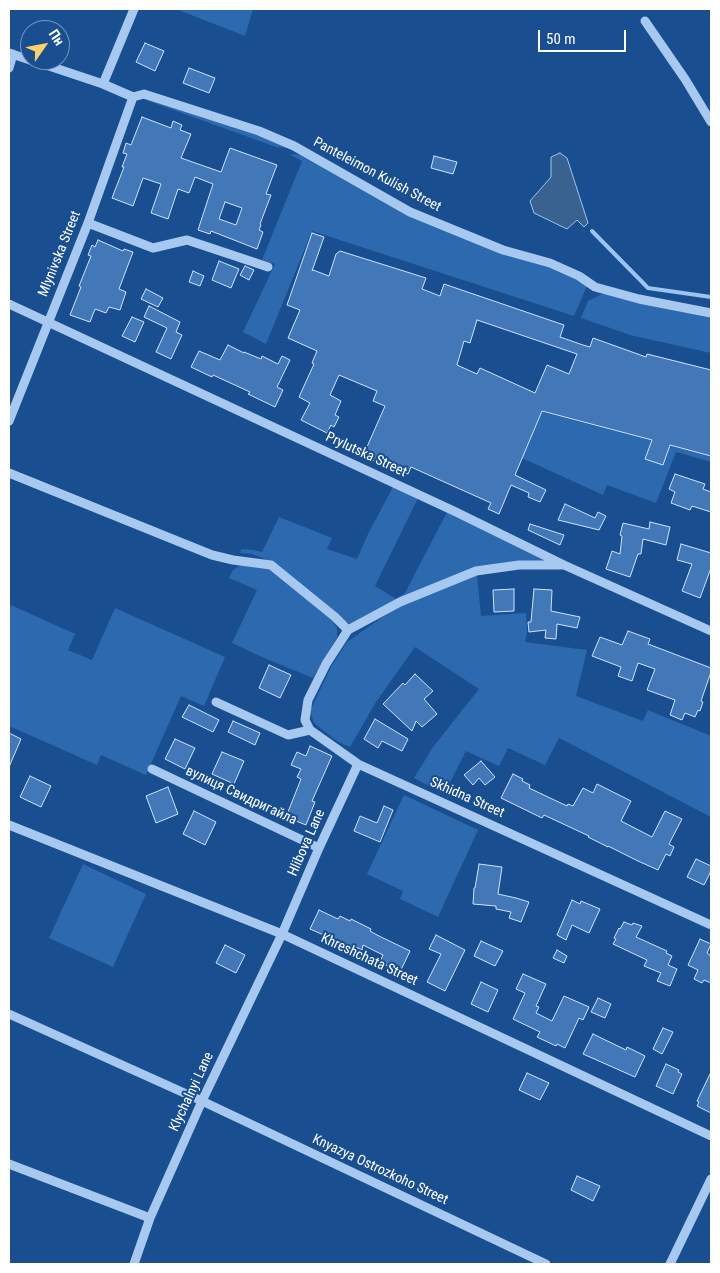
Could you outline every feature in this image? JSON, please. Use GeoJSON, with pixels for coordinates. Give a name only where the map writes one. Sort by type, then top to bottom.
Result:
{"type":"FeatureCollection","features":[{"type":"Feature","properties":{"kind":"street"},"geometry":{"type":"LineString","coordinates":[[103,84],[134,9]]}},
{"type":"Feature","properties":{"kind":"street"},"geometry":{"type":"LineString","coordinates":[[645,21],[685,79],[711,122]]}},
{"type":"Feature","properties":{"kind":"street"},"geometry":{"type":"LineString","coordinates":[[9,68],[11,53]]}},
{"type":"Feature","properties":{"kind":"street","name":"Panteleimon Kulish Street"},"geometry":{"type":"LineString","coordinates":[[60,70],[103,84],[133,97],[144,94],[259,131],[294,146],[410,212],[503,250],[550,263],[596,287],[639,299],[711,313]]}},
{"type":"Feature","properties":{"kind":"street","name":"Mlynivska Street"},"geometry":{"type":"LineString","coordinates":[[9,421],[88,223],[133,97]]}},
{"type":"Feature","properties":{"kind":"street"},"geometry":{"type":"LineString","coordinates":[[88,223],[153,248],[187,240],[268,267]]}},
{"type":"Feature","properties":{"kind":"street","name":"Prylutska Street"},"geometry":{"type":"LineString","coordinates":[[9,304],[456,512],[564,565],[711,631]]}},
{"type":"Feature","properties":{"kind":"street"},"geometry":{"type":"LineString","coordinates":[[9,473],[212,555],[271,565],[335,617],[348,630]]}},
{"type":"Feature","properties":{"kind":"street"},"geometry":{"type":"LineString","coordinates":[[216,702],[288,735],[310,730],[305,720],[308,700],[326,664],[348,630],[400,602],[476,571],[519,565],[564,565]]}},
{"type":"Feature","properties":{"kind":"street","name":"Skhidna Street"},"geometry":{"type":"LineString","coordinates":[[310,730],[358,764],[711,925]]}},
{"type":"Feature","properties":{"kind":"street","name":"Hlibova Lane"},"geometry":{"type":"LineString","coordinates":[[282,934],[358,764]]}},
{"type":"Feature","properties":{"kind":"street","name":"вулиця Свидригайла"},"geometry":{"type":"LineString","coordinates":[[152,769],[319,848]]}},
{"type":"Feature","properties":{"kind":"street","name":"Khreshchata Street"},"geometry":{"type":"LineString","coordinates":[[9,825],[282,934],[711,1136]]}},
{"type":"Feature","properties":{"kind":"street","name":"Klychalnyi Lane"},"geometry":{"type":"LineString","coordinates":[[134,1264],[150,1218],[202,1101],[282,934]]}},
{"type":"Feature","properties":{"kind":"street","name":"Knyazya Ostrozkoho Street"},"geometry":{"type":"LineString","coordinates":[[9,1014],[202,1101],[546,1264]]}},
{"type":"Feature","properties":{"kind":"street"},"geometry":{"type":"LineString","coordinates":[[9,1164],[150,1218]]}},
{"type":"Feature","properties":{"kind":"street"},"geometry":{"type":"LineString","coordinates":[[670,1264],[711,1178]]}},
{"type":"Feature","properties":{"kind":"shaded area"},"geometry":{"type":"Polygon","coordinates":[[[176,9],[253,9],[245,36],[176,9]]]}},
{"type":"Feature","properties":{"kind":"shaded area"},"geometry":{"type":"Polygon","coordinates":[[[144,96],[258,134],[290,148],[276,147],[143,99],[144,96]]]}},
{"type":"Feature","properties":{"kind":"shaded area"},"geometry":{"type":"Polygon","coordinates":[[[560,153],[567,158],[588,223],[584,227],[577,220],[567,229],[534,213],[530,201],[551,177],[551,157],[560,153]]]}},
{"type":"Feature","properties":{"kind":"shaded area"},"geometry":{"type":"Polygon","coordinates":[[[289,154],[303,155],[409,214],[577,278],[587,286],[574,316],[312,231],[266,344],[243,332],[275,264],[262,260],[302,161],[289,154]]]}},
{"type":"Feature","properties":{"kind":"shaded area"},"geometry":{"type":"Polygon","coordinates":[[[604,293],[711,316],[711,353],[630,335],[581,318],[588,301],[604,293]]]}},
{"type":"Feature","properties":{"kind":"shaded area"},"geometry":{"type":"Polygon","coordinates":[[[542,412],[711,456],[711,462],[676,452],[656,503],[607,485],[603,495],[522,458],[542,412]]]}},
{"type":"Feature","properties":{"kind":"shaded area"},"geometry":{"type":"Polygon","coordinates":[[[393,487],[418,498],[375,586],[396,599],[405,593],[447,512],[547,561],[475,568],[352,625],[273,562],[252,554],[240,553],[241,549],[262,552],[279,517],[332,538],[327,549],[357,559],[393,487]]]}},
{"type":"Feature","properties":{"kind":"shaded area"},"geometry":{"type":"Polygon","coordinates":[[[240,565],[269,568],[333,621],[337,628],[337,637],[313,678],[232,643],[257,590],[229,578],[233,570],[240,565]]]}},
{"type":"Feature","properties":{"kind":"shaded area"},"geometry":{"type":"Polygon","coordinates":[[[477,575],[481,616],[526,613],[527,632],[525,642],[587,650],[576,696],[643,721],[648,710],[711,736],[711,817],[559,738],[545,765],[508,748],[499,766],[466,751],[444,794],[414,778],[433,747],[479,689],[415,647],[376,702],[350,747],[338,742],[314,723],[310,711],[331,667],[347,642],[401,606],[477,575]]]}},
{"type":"Feature","properties":{"kind":"shaded area"},"geometry":{"type":"Polygon","coordinates":[[[11,605],[75,634],[68,650],[92,660],[115,608],[225,657],[204,706],[181,696],[146,775],[101,755],[97,765],[9,726],[9,609],[11,605]]]}},
{"type":"Feature","properties":{"kind":"shaded area"},"geometry":{"type":"Polygon","coordinates":[[[404,795],[478,830],[438,917],[400,899],[403,891],[367,874],[404,795]]]}},
{"type":"Feature","properties":{"kind":"shaded area"},"geometry":{"type":"Polygon","coordinates":[[[83,864],[146,894],[113,967],[49,938],[83,864]]]}},
{"type":"Feature","properties":{"kind":"building"},"geometry":{"type":"Polygon","coordinates":[[[145,43],[164,51],[155,71],[136,62],[145,43]]]}},
{"type":"Feature","properties":{"kind":"building"},"geometry":{"type":"Polygon","coordinates":[[[189,68],[215,78],[209,93],[183,83],[189,68]]]}},
{"type":"Feature","properties":{"kind":"building"},"geometry":{"type":"Polygon","coordinates":[[[142,117],[171,128],[173,121],[182,125],[180,130],[191,134],[181,158],[221,172],[230,148],[277,165],[266,194],[271,195],[260,224],[259,230],[263,232],[257,249],[211,231],[210,234],[198,230],[213,184],[195,177],[189,193],[178,189],[168,219],[151,213],[161,184],[143,178],[133,206],[112,198],[124,167],[122,167],[127,154],[123,153],[126,143],[131,145],[142,117]],[[225,202],[219,219],[236,225],[242,208],[225,202]]]}},
{"type":"Feature","properties":{"kind":"building"},"geometry":{"type":"Polygon","coordinates":[[[434,156],[457,162],[453,174],[431,168],[434,156]]]}},
{"type":"Feature","properties":{"kind":"building"},"geometry":{"type":"Polygon","coordinates":[[[312,233],[324,237],[312,271],[329,276],[336,254],[340,251],[426,278],[422,289],[440,296],[444,284],[564,325],[560,337],[583,345],[590,347],[593,338],[646,357],[647,354],[711,370],[711,456],[670,445],[663,465],[645,459],[652,440],[542,411],[515,475],[546,490],[540,502],[528,497],[529,493],[511,485],[499,514],[488,509],[491,503],[411,467],[408,474],[363,456],[385,406],[373,401],[377,391],[339,375],[330,395],[341,401],[335,415],[339,417],[334,427],[331,425],[327,433],[301,420],[310,403],[299,397],[314,364],[312,363],[317,351],[288,338],[300,310],[287,305],[312,233]],[[477,320],[470,343],[464,341],[457,365],[477,374],[480,368],[535,393],[547,365],[569,374],[577,354],[477,320]]]}},
{"type":"Feature","properties":{"kind":"building"},"geometry":{"type":"Polygon","coordinates":[[[98,240],[123,251],[124,249],[133,252],[119,289],[126,292],[120,310],[109,307],[106,313],[95,309],[90,322],[70,315],[91,256],[88,255],[92,245],[95,247],[98,240]]]}},
{"type":"Feature","properties":{"kind":"building"},"geometry":{"type":"Polygon","coordinates":[[[219,261],[239,269],[231,288],[212,280],[219,261]]]}},
{"type":"Feature","properties":{"kind":"building"},"geometry":{"type":"Polygon","coordinates":[[[245,266],[254,270],[249,280],[240,275],[245,266]]]}},
{"type":"Feature","properties":{"kind":"building"},"geometry":{"type":"Polygon","coordinates":[[[193,271],[204,276],[200,286],[189,282],[193,271]]]}},
{"type":"Feature","properties":{"kind":"building"},"geometry":{"type":"Polygon","coordinates":[[[146,289],[163,298],[158,307],[141,299],[146,289]]]}},
{"type":"Feature","properties":{"kind":"building"},"geometry":{"type":"Polygon","coordinates":[[[149,306],[180,322],[176,332],[182,335],[171,359],[156,352],[167,328],[144,317],[149,306]]]}},
{"type":"Feature","properties":{"kind":"building"},"geometry":{"type":"Polygon","coordinates":[[[132,317],[144,322],[135,342],[122,336],[132,317]]]}},
{"type":"Feature","properties":{"kind":"building"},"geometry":{"type":"Polygon","coordinates":[[[228,345],[261,359],[262,356],[278,364],[282,356],[290,360],[277,387],[283,390],[275,407],[248,394],[250,392],[191,367],[199,351],[220,360],[228,345]]]}},
{"type":"Feature","properties":{"kind":"building"},"geometry":{"type":"Polygon","coordinates":[[[675,474],[705,484],[703,489],[711,492],[711,512],[692,506],[690,510],[671,503],[675,492],[669,489],[675,474]]]}},
{"type":"Feature","properties":{"kind":"building"},"geometry":{"type":"Polygon","coordinates":[[[565,504],[595,518],[598,512],[606,516],[599,530],[558,520],[565,504]]]}},
{"type":"Feature","properties":{"kind":"building"},"geometry":{"type":"Polygon","coordinates":[[[650,522],[670,527],[666,545],[643,539],[641,554],[638,554],[630,577],[606,569],[612,551],[620,554],[622,536],[620,535],[623,523],[649,529],[650,522]]]}},
{"type":"Feature","properties":{"kind":"building"},"geometry":{"type":"Polygon","coordinates":[[[530,524],[564,535],[560,545],[528,530],[530,524]]]}},
{"type":"Feature","properties":{"kind":"building"},"geometry":{"type":"Polygon","coordinates":[[[681,544],[711,553],[711,568],[700,598],[682,591],[692,564],[677,560],[681,544]]]}},
{"type":"Feature","properties":{"kind":"building"},"geometry":{"type":"Polygon","coordinates":[[[514,589],[514,611],[494,612],[493,590],[514,589]]]}},
{"type":"Feature","properties":{"kind":"building"},"geometry":{"type":"Polygon","coordinates":[[[534,589],[552,590],[551,611],[580,617],[577,628],[557,624],[556,639],[545,638],[546,630],[529,632],[528,622],[531,622],[534,589]]]}},
{"type":"Feature","properties":{"kind":"building"},"geometry":{"type":"Polygon","coordinates":[[[628,631],[650,639],[648,644],[711,668],[701,701],[703,702],[700,711],[698,710],[695,717],[685,713],[682,720],[670,715],[675,700],[647,690],[655,669],[638,663],[632,681],[618,676],[621,667],[592,656],[600,637],[622,645],[628,631]]]}},
{"type":"Feature","properties":{"kind":"building"},"geometry":{"type":"Polygon","coordinates":[[[269,665],[291,675],[280,698],[259,688],[269,665]]]}},
{"type":"Feature","properties":{"kind":"building"},"geometry":{"type":"Polygon","coordinates":[[[415,674],[433,691],[424,699],[437,714],[422,727],[416,721],[412,731],[383,704],[403,683],[405,685],[415,674]]]}},
{"type":"Feature","properties":{"kind":"building"},"geometry":{"type":"Polygon","coordinates":[[[189,705],[219,720],[213,732],[182,717],[189,705]]]}},
{"type":"Feature","properties":{"kind":"building"},"geometry":{"type":"Polygon","coordinates":[[[375,719],[408,739],[402,751],[382,741],[378,748],[364,739],[375,719]]]}},
{"type":"Feature","properties":{"kind":"building"},"geometry":{"type":"Polygon","coordinates":[[[233,721],[260,733],[255,745],[228,732],[233,721]]]}},
{"type":"Feature","properties":{"kind":"building"},"geometry":{"type":"Polygon","coordinates":[[[9,733],[21,739],[9,767],[9,733]]]}},
{"type":"Feature","properties":{"kind":"building"},"geometry":{"type":"Polygon","coordinates":[[[175,739],[195,748],[185,769],[165,759],[175,739]]]}},
{"type":"Feature","properties":{"kind":"building"},"geometry":{"type":"Polygon","coordinates":[[[310,746],[332,756],[312,801],[315,802],[306,825],[286,817],[301,779],[297,777],[301,769],[291,765],[297,752],[306,756],[310,746]]]}},
{"type":"Feature","properties":{"kind":"building"},"geometry":{"type":"Polygon","coordinates":[[[222,752],[244,761],[234,784],[212,774],[222,752]]]}},
{"type":"Feature","properties":{"kind":"building"},"geometry":{"type":"Polygon","coordinates":[[[481,761],[495,777],[485,785],[479,778],[473,785],[464,775],[481,761]]]}},
{"type":"Feature","properties":{"kind":"building"},"geometry":{"type":"Polygon","coordinates":[[[513,774],[530,785],[529,788],[567,806],[568,804],[573,806],[583,788],[593,793],[597,784],[631,801],[621,821],[652,837],[665,811],[682,819],[669,844],[674,847],[670,856],[666,854],[658,870],[544,815],[542,818],[501,798],[513,774]]]}},
{"type":"Feature","properties":{"kind":"building"},"geometry":{"type":"Polygon","coordinates":[[[30,776],[51,786],[41,807],[20,797],[30,776]]]}},
{"type":"Feature","properties":{"kind":"building"},"geometry":{"type":"Polygon","coordinates":[[[168,787],[178,814],[156,823],[146,796],[168,787]]]}},
{"type":"Feature","properties":{"kind":"building"},"geometry":{"type":"Polygon","coordinates":[[[384,806],[393,810],[380,842],[354,831],[360,816],[377,823],[384,806]]]}},
{"type":"Feature","properties":{"kind":"building"},"geometry":{"type":"Polygon","coordinates":[[[194,811],[216,822],[205,845],[183,834],[194,811]]]}},
{"type":"Feature","properties":{"kind":"building"},"geometry":{"type":"Polygon","coordinates":[[[696,859],[711,866],[711,871],[704,885],[687,877],[696,859]]]}},
{"type":"Feature","properties":{"kind":"building"},"geometry":{"type":"Polygon","coordinates":[[[479,864],[502,867],[498,894],[529,902],[521,922],[509,918],[511,912],[496,909],[496,906],[473,904],[479,864]]]}},
{"type":"Feature","properties":{"kind":"building"},"geometry":{"type":"Polygon","coordinates":[[[572,900],[580,904],[581,901],[600,909],[589,933],[572,925],[566,940],[557,935],[572,900]]]}},
{"type":"Feature","properties":{"kind":"building"},"geometry":{"type":"Polygon","coordinates":[[[319,910],[338,919],[340,916],[350,921],[351,919],[371,929],[370,931],[377,935],[410,951],[400,972],[380,962],[383,955],[363,945],[362,950],[352,945],[351,947],[310,929],[319,910]]]}},
{"type":"Feature","properties":{"kind":"building"},"geometry":{"type":"Polygon","coordinates":[[[624,922],[642,926],[636,937],[667,951],[666,953],[672,956],[668,965],[677,969],[670,986],[657,981],[661,973],[644,966],[647,960],[613,944],[619,928],[624,922]]]}},
{"type":"Feature","properties":{"kind":"building"},"geometry":{"type":"Polygon","coordinates":[[[436,935],[465,950],[445,991],[427,982],[441,954],[429,949],[436,935]]]}},
{"type":"Feature","properties":{"kind":"building"},"geometry":{"type":"Polygon","coordinates":[[[700,939],[711,944],[707,953],[711,956],[711,983],[704,980],[702,983],[694,979],[698,970],[688,965],[700,939]]]}},
{"type":"Feature","properties":{"kind":"building"},"geometry":{"type":"Polygon","coordinates":[[[481,941],[503,951],[495,966],[474,956],[481,941]]]}},
{"type":"Feature","properties":{"kind":"building"},"geometry":{"type":"Polygon","coordinates":[[[225,945],[245,955],[236,973],[216,963],[225,945]]]}},
{"type":"Feature","properties":{"kind":"building"},"geometry":{"type":"Polygon","coordinates":[[[557,950],[567,956],[564,963],[553,958],[557,950]]]}},
{"type":"Feature","properties":{"kind":"building"},"geometry":{"type":"Polygon","coordinates":[[[523,974],[546,984],[536,1006],[539,1007],[536,1013],[552,1021],[564,996],[589,1007],[583,1020],[579,1018],[565,1048],[537,1037],[540,1032],[513,1019],[525,993],[516,989],[523,974]]]}},
{"type":"Feature","properties":{"kind":"building"},"geometry":{"type":"Polygon","coordinates":[[[481,982],[498,990],[488,1012],[471,1004],[481,982]]]}},
{"type":"Feature","properties":{"kind":"building"},"geometry":{"type":"Polygon","coordinates":[[[598,998],[611,1004],[605,1018],[591,1012],[598,998]]]}},
{"type":"Feature","properties":{"kind":"building"},"geometry":{"type":"Polygon","coordinates":[[[663,1028],[673,1032],[662,1054],[653,1049],[663,1028]]]}},
{"type":"Feature","properties":{"kind":"building"},"geometry":{"type":"Polygon","coordinates":[[[593,1034],[626,1050],[627,1047],[645,1056],[635,1077],[583,1054],[593,1034]]]}},
{"type":"Feature","properties":{"kind":"building"},"geometry":{"type":"Polygon","coordinates":[[[666,1064],[679,1070],[678,1072],[682,1074],[673,1094],[656,1086],[666,1064]]]}},
{"type":"Feature","properties":{"kind":"building"},"geometry":{"type":"Polygon","coordinates":[[[711,1072],[711,1113],[697,1106],[699,1102],[697,1101],[711,1072]]]}},
{"type":"Feature","properties":{"kind":"building"},"geometry":{"type":"Polygon","coordinates":[[[527,1073],[549,1083],[540,1100],[519,1090],[527,1073]]]}},
{"type":"Feature","properties":{"kind":"building"},"geometry":{"type":"Polygon","coordinates":[[[577,1176],[600,1186],[593,1201],[571,1190],[577,1176]]]}},
{"type":"Feature","properties":{"kind":"waterway"},"geometry":{"type":"LineString","coordinates":[[592,231],[648,288],[711,297]]}}]}
